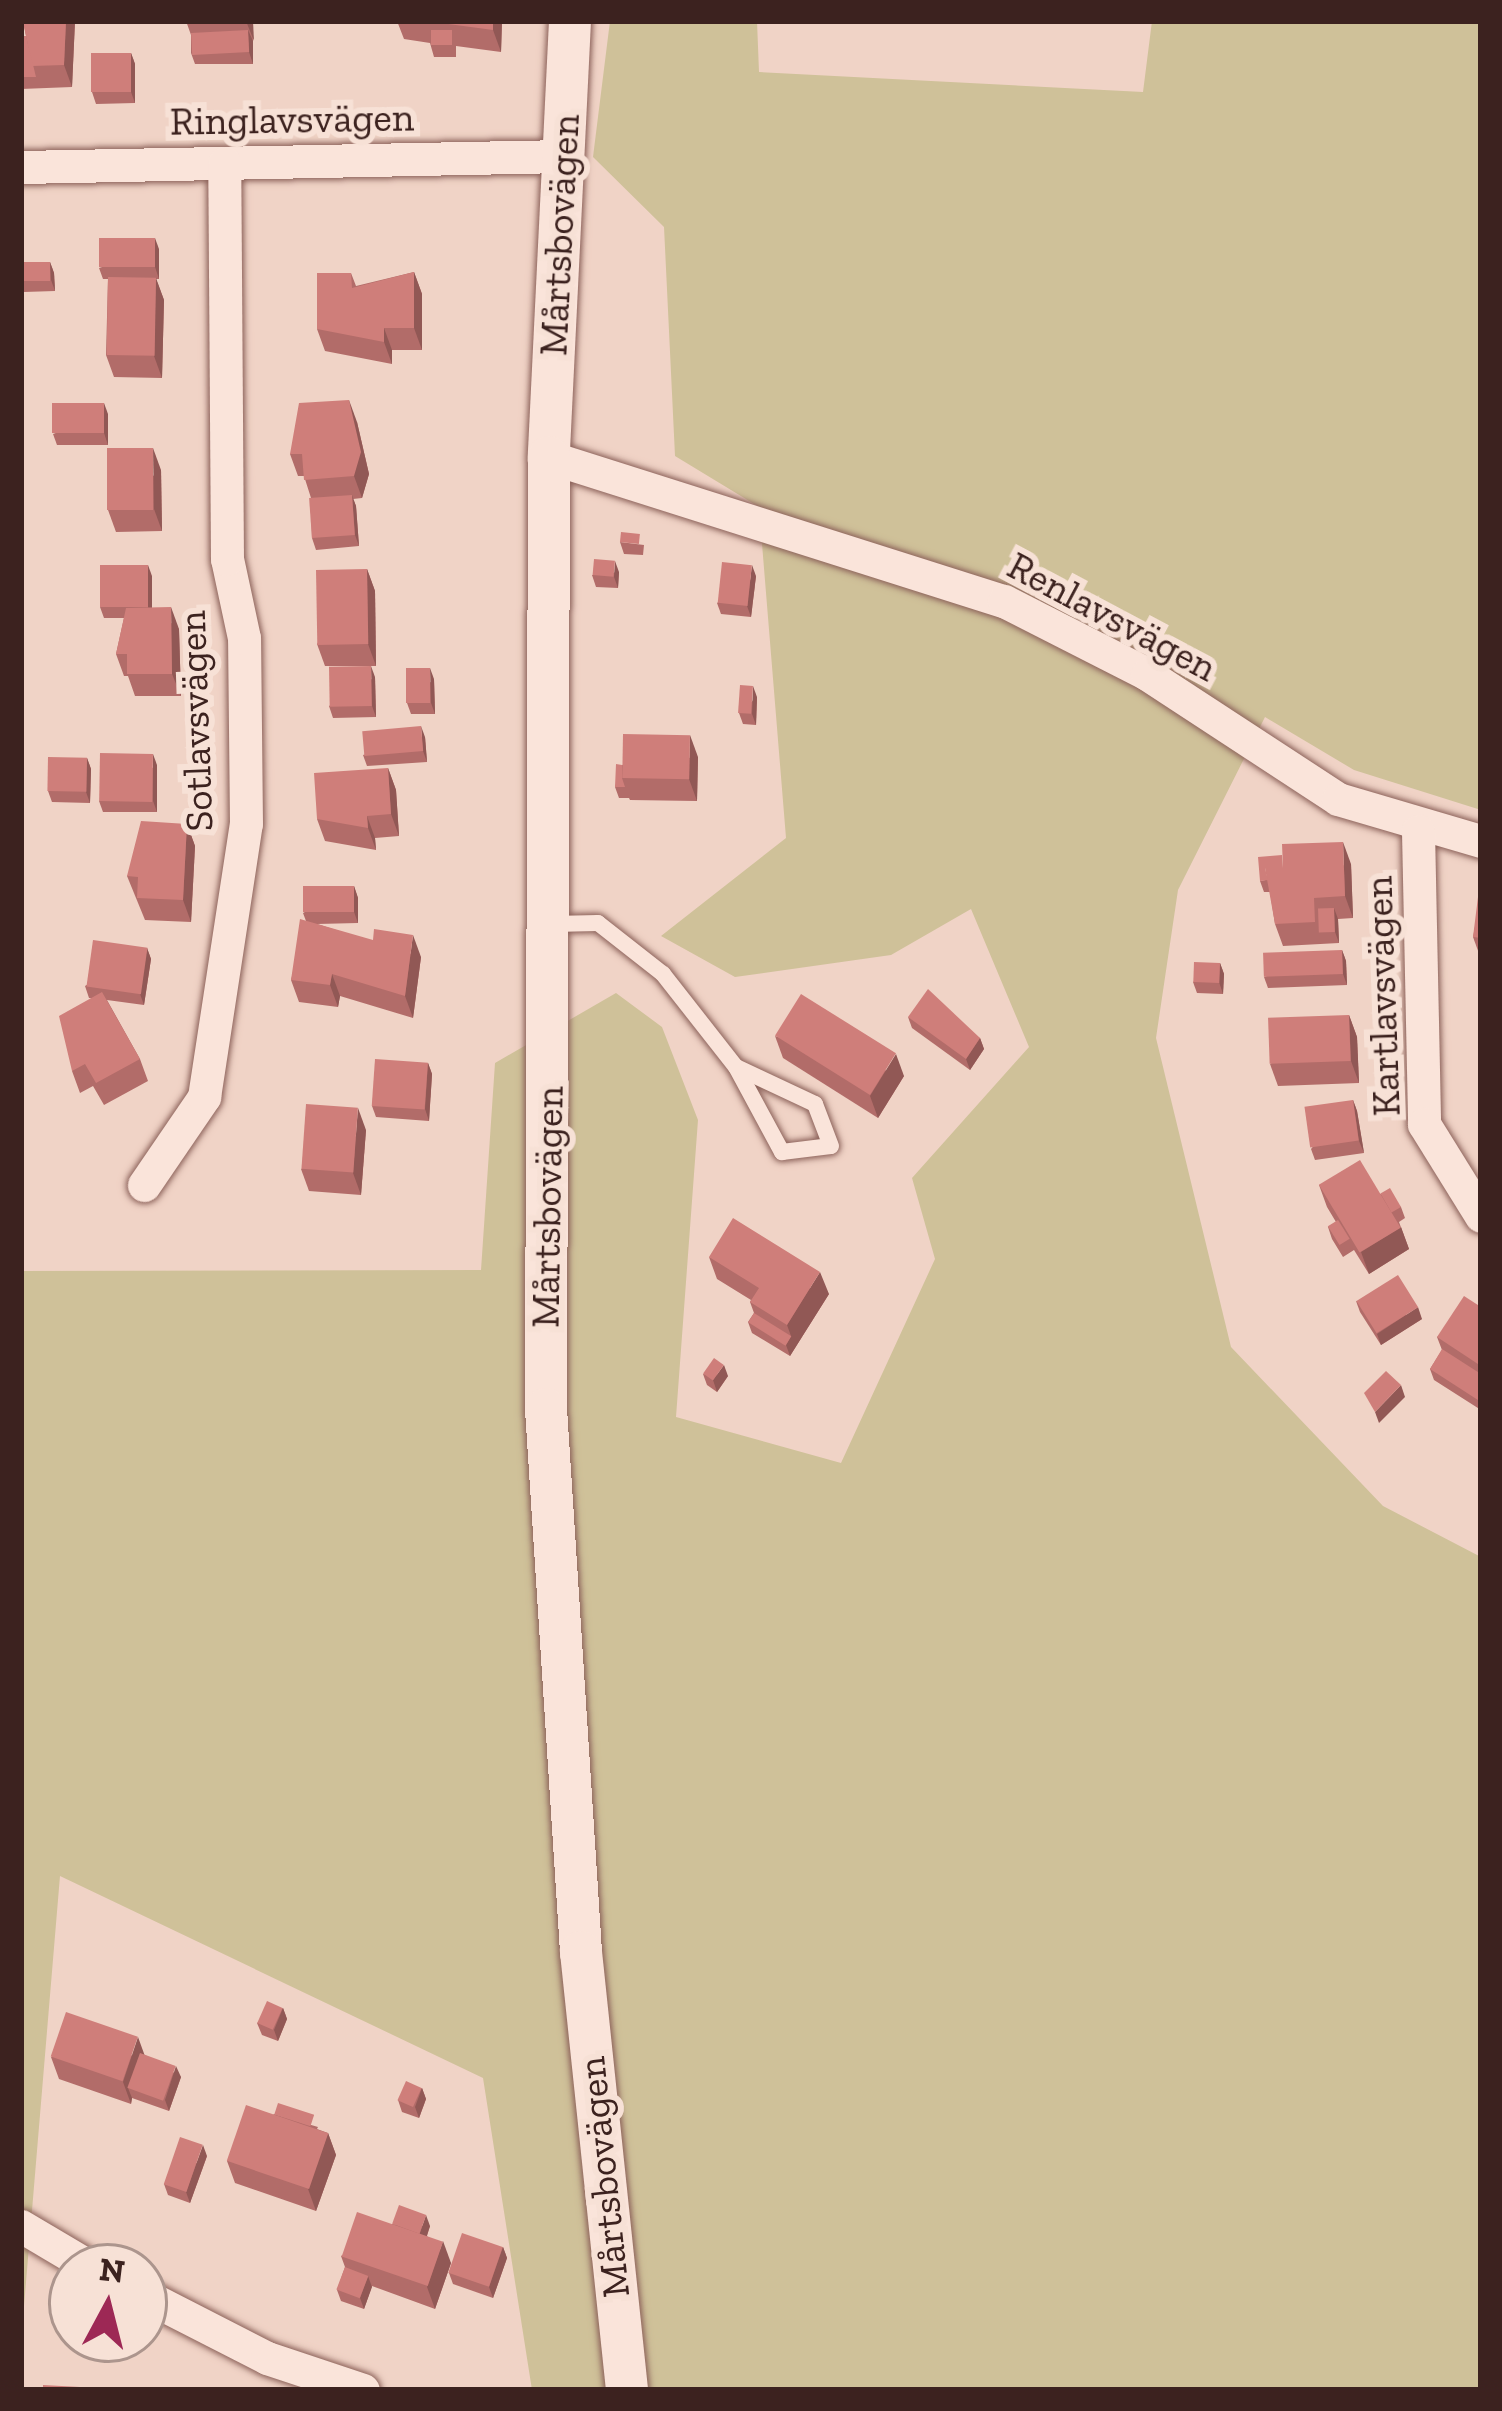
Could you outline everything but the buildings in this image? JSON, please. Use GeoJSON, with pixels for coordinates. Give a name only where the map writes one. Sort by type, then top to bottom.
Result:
{"type":"FeatureCollection","features":[{"type":"Feature","properties":{"kind":"street","name":"Mårtsbovägen"},"geometry":{"type":"LineString","coordinates":[[570,21],[549,457],[546,1409],[581,1952],[627,2390]]}},
{"type":"Feature","properties":{"kind":"street","name":"Ringlavsvägen"},"geometry":{"type":"LineString","coordinates":[[21,167],[564,156]]}},
{"type":"Feature","properties":{"kind":"street","name":"Sotlavsvägen"},"geometry":{"type":"LineString","coordinates":[[144,1184],[204,1097],[246,824],[244,638],[227,559],[224,163]]}},
{"type":"Feature","properties":{"kind":"street","name":"Renlavsvägen"},"geometry":{"type":"LineString","coordinates":[[549,457],[1004,601],[1147,674],[1339,800],[1418,831],[1481,841]]}},
{"type":"Feature","properties":{"kind":"street","name":"Kartlavsvägen"},"geometry":{"type":"LineString","coordinates":[[1418,831],[1424,1124],[1481,1216]]}},
{"type":"Feature","properties":{"kind":"street"},"geometry":{"type":"LineString","coordinates":[[21,2226],[50,2243]]}},
{"type":"Feature","properties":{"kind":"street"},"geometry":{"type":"LineString","coordinates":[[168,2307],[267,2358],[363,2390]]}},
{"type":"Feature","properties":{"kind":"lane"},"geometry":{"type":"LineString","coordinates":[[551,924],[598,923],[631,949],[736,1067],[782,1151],[831,1146],[815,1104],[736,1067]]}},
{"type":"Feature","properties":{"kind":"shaded area"},"geometry":{"type":"Polygon","coordinates":[[[610,21],[757,21],[759,72],[1143,92],[1152,21],[1481,21],[1481,810],[1354,770],[1265,717],[1178,890],[1156,1038],[1231,1347],[1383,1506],[1481,1557],[1481,2390],[532,2390],[483,2078],[60,1876],[21,2342],[21,1271],[481,1270],[495,1063],[616,993],[662,1027],[698,1120],[676,1417],[841,1463],[935,1259],[912,1178],[1029,1047],[971,909],[891,955],[735,977],[661,936],[786,838],[759,507],[675,456],[664,227],[593,157],[610,21]]]}}]}
